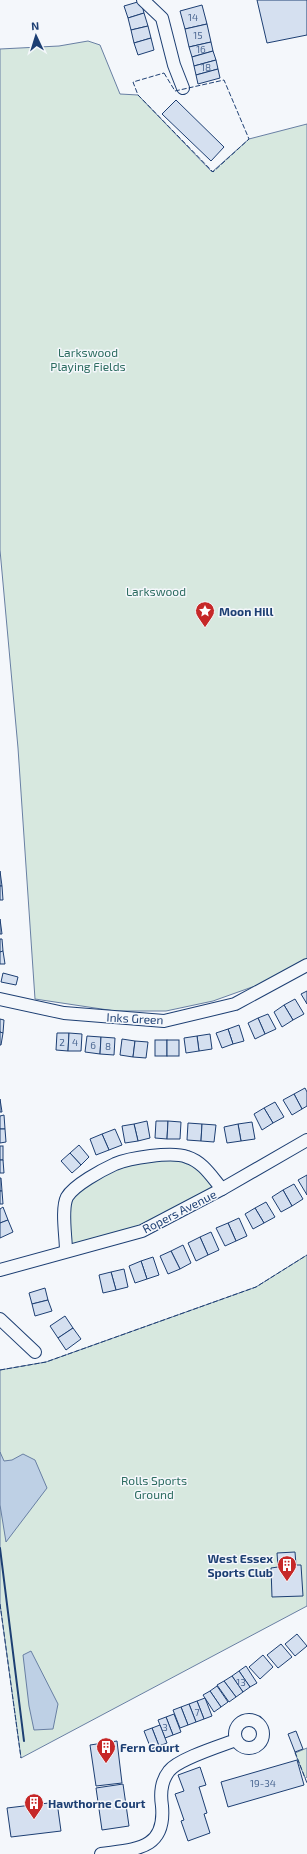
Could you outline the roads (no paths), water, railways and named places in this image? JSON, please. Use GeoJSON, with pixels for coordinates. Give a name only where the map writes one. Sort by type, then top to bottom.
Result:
{"type":"FeatureCollection","features":[{"type":"Feature","properties":{"kind":"street"},"geometry":{"type":"LineString","coordinates":[[143,0],[162,18],[174,66],[183,88]]}},
{"type":"Feature","properties":{"kind":"street","name":"Inks Green"},"geometry":{"type":"LineString","coordinates":[[0,999],[64,1012],[164,1021],[235,1004],[307,965]]}},
{"type":"Feature","properties":{"kind":"street","name":"Ropers Avenue"},"geometry":{"type":"LineString","coordinates":[[0,1270],[142,1230],[222,1189],[307,1140]]}},
{"type":"Feature","properties":{"kind":"street","name":"Ropers Avenue"},"geometry":{"type":"LineString","coordinates":[[66,1251],[65,1212],[67,1197],[76,1186],[115,1164],[153,1155],[186,1156],[203,1165],[222,1189]]}},
{"type":"Feature","properties":{"kind":"street"},"geometry":{"type":"LineString","coordinates":[[0,1319],[35,1352]]}},
{"type":"Feature","properties":{"kind":"street"},"geometry":{"type":"LineString","coordinates":[[101,1854],[129,1850],[155,1840],[160,1831],[163,1819],[160,1793],[163,1782],[170,1770],[178,1763],[236,1740]]}},
{"type":"Feature","properties":{"kind":"water"},"geometry":{"type":"Polygon","coordinates":[[[0,1452],[4,1461],[12,1460],[23,1454],[35,1460],[47,1488],[6,1542],[0,1505],[0,1452]]]}},
{"type":"Feature","properties":{"kind":"water"},"geometry":{"type":"Polygon","coordinates":[[[31,1651],[58,1704],[53,1729],[34,1730],[29,1706],[23,1655],[31,1651]]]}},
{"type":"Feature","properties":{"kind":"place","name":"Moon Hill"},"geometry":{"type":"Point","coordinates":[205,628]}},
{"type":"Feature","properties":{"kind":"place","name":"West Essex Sports Club"},"geometry":{"type":"Point","coordinates":[287,1582]}},
{"type":"Feature","properties":{"kind":"place","name":"Fern Court"},"geometry":{"type":"Point","coordinates":[106,1764]}},
{"type":"Feature","properties":{"kind":"place","name":"Hawthorne Court"},"geometry":{"type":"Point","coordinates":[34,1820]}},
{"type":"Feature","properties":{"kind":"park label","name":"Larkswood Playing Fields"},"geometry":{"type":"Point","coordinates":[88,359]}},
{"type":"Feature","properties":{"kind":"park label","name":"Larkswood"},"geometry":{"type":"Point","coordinates":[156,591]}},
{"type":"Feature","properties":{"kind":"park label","name":"Rolls Sports Ground"},"geometry":{"type":"Point","coordinates":[154,1487]}}]}
